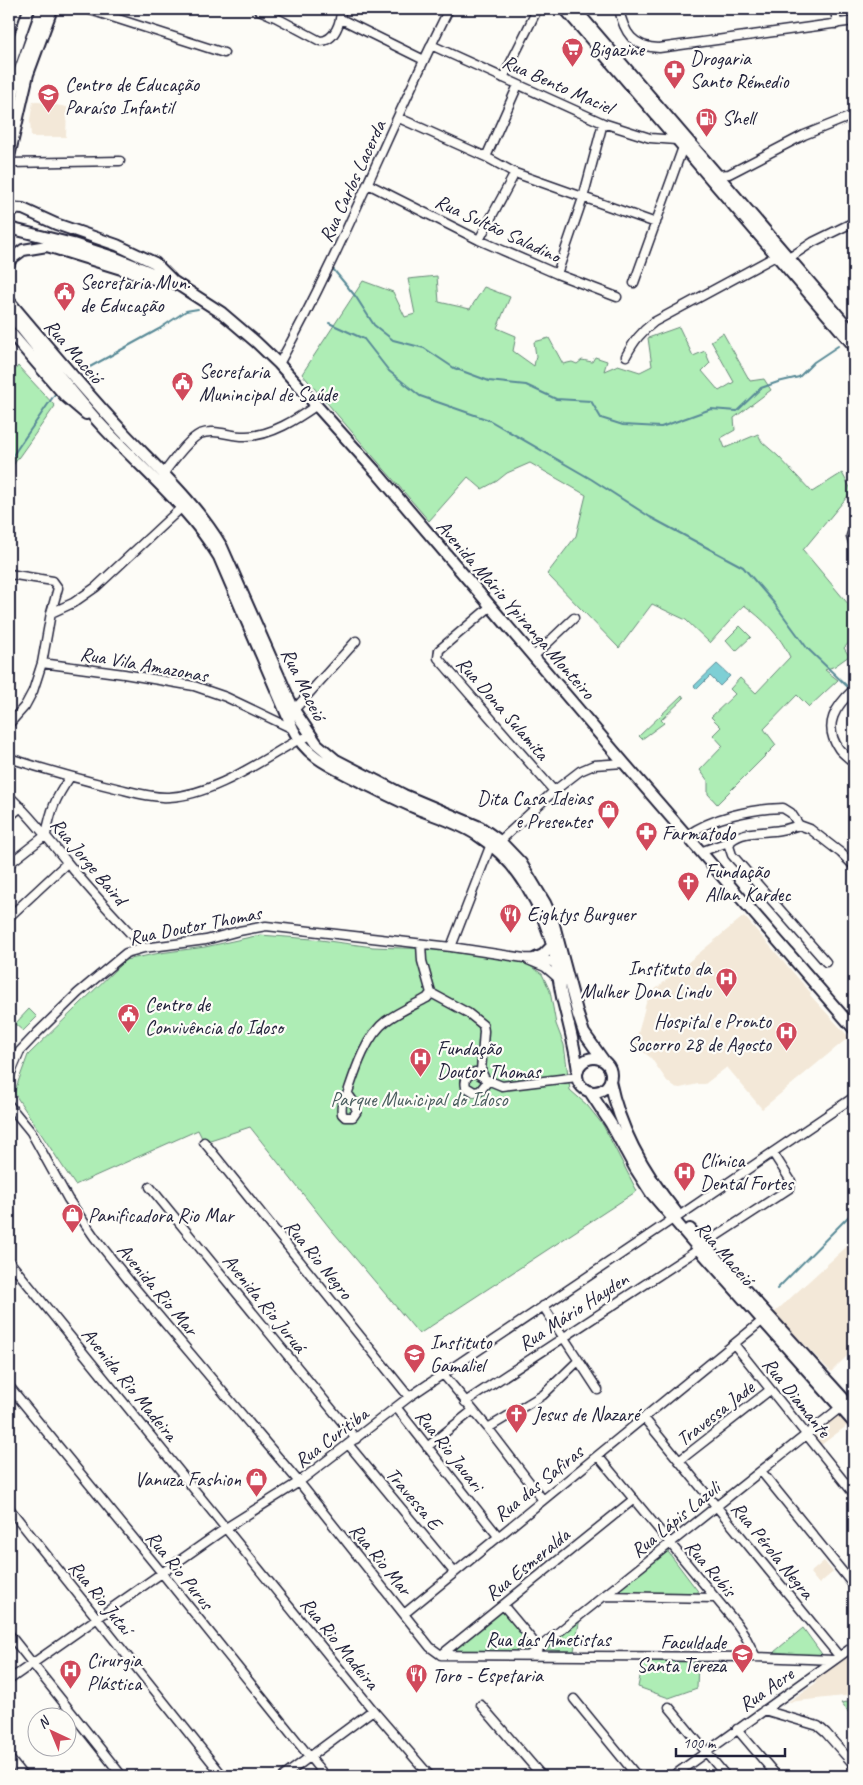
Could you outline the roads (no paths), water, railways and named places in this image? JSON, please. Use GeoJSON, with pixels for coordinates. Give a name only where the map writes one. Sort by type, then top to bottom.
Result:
{"type":"FeatureCollection","features":[{"type":"Feature","properties":{"kind":"main road"},"geometry":{"type":"LineString","coordinates":[[9,68],[29,9]]}},
{"type":"Feature","properties":{"kind":"main road"},"geometry":{"type":"LineString","coordinates":[[9,110],[28,43],[42,9]]}},
{"type":"Feature","properties":{"kind":"main road"},"geometry":{"type":"LineString","coordinates":[[9,157],[28,74],[52,9]]}},
{"type":"Feature","properties":{"kind":"main road"},"geometry":{"type":"LineString","coordinates":[[565,9],[600,44],[729,187],[854,334]]}},
{"type":"Feature","properties":{"kind":"main road"},"geometry":{"type":"LineString","coordinates":[[575,9],[600,44],[680,144],[854,346]]}},
{"type":"Feature","properties":{"kind":"main road"},"geometry":{"type":"LineString","coordinates":[[9,208],[23,209],[56,224],[117,245],[155,263],[174,282]]}},
{"type":"Feature","properties":{"kind":"main road","name":"Avenida Mário Ypiranga Monteiro"},"geometry":{"type":"LineString","coordinates":[[9,228],[56,239],[113,257],[174,282],[222,314],[256,342],[317,405],[854,1029]]}},
{"type":"Feature","properties":{"kind":"main road"},"geometry":{"type":"LineString","coordinates":[[9,263],[23,250],[46,246],[143,277],[174,282]]}},
{"type":"Feature","properties":{"kind":"main road","name":"Rua Maceió"},"geometry":{"type":"LineString","coordinates":[[9,301],[84,389],[204,520],[222,547],[294,710],[310,736],[327,754],[336,760],[404,795],[480,827],[495,843],[526,884],[545,922],[556,964],[563,976],[584,1033],[604,1061]]}},
{"type":"Feature","properties":{"kind":"main road","name":"Rua Maceió"},"geometry":{"type":"LineString","coordinates":[[9,313],[104,428],[197,524],[219,557],[298,740],[312,755],[339,771],[409,805],[495,843],[521,863],[545,903],[553,921],[578,1074]]}},
{"type":"Feature","properties":{"kind":"main road"},"geometry":{"type":"LineString","coordinates":[[9,330],[66,397],[104,428]]}},
{"type":"Feature","properties":{"kind":"main road"},"geometry":{"type":"LineString","coordinates":[[536,958],[543,955],[552,946]]}},
{"type":"Feature","properties":{"kind":"main road"},"geometry":{"type":"LineString","coordinates":[[594,1058],[604,1061],[610,1068],[612,1077],[610,1082],[602,1090],[590,1092],[581,1086],[578,1074],[584,1062],[588,1059],[594,1058]]}},
{"type":"Feature","properties":{"kind":"main road","name":"Rua Maceió"},"geometry":{"type":"LineString","coordinates":[[610,1082],[622,1125],[638,1165]]}},
{"type":"Feature","properties":{"kind":"main road","name":"Rua Maceió"},"geometry":{"type":"LineString","coordinates":[[590,1092],[638,1165],[676,1218],[854,1410]]}},
{"type":"Feature","properties":{"kind":"main road","name":"Rua Maceió"},"geometry":{"type":"LineString","coordinates":[[701,1246],[762,1321],[854,1422]]}},
{"type":"Feature","properties":{"kind":"street"},"geometry":{"type":"LineString","coordinates":[[86,9],[224,53]]}},
{"type":"Feature","properties":{"kind":"street"},"geometry":{"type":"LineString","coordinates":[[257,9],[276,17],[320,42],[331,37],[341,19],[341,9]]}},
{"type":"Feature","properties":{"kind":"street"},"geometry":{"type":"LineString","coordinates":[[276,17],[280,9]]}},
{"type":"Feature","properties":{"kind":"street","name":"Rua Carlos Lacerda"},"geometry":{"type":"LineString","coordinates":[[279,364],[310,309],[329,270],[449,9]]}},
{"type":"Feature","properties":{"kind":"street"},"geometry":{"type":"LineString","coordinates":[[620,9],[622,23],[626,31],[632,38],[650,48],[854,21]]}},
{"type":"Feature","properties":{"kind":"street"},"geometry":{"type":"LineString","coordinates":[[835,9],[837,24]]}},
{"type":"Feature","properties":{"kind":"street"},"geometry":{"type":"LineString","coordinates":[[503,78],[536,12]]}},
{"type":"Feature","properties":{"kind":"street"},"geometry":{"type":"LineString","coordinates":[[341,19],[424,60]]}},
{"type":"Feature","properties":{"kind":"street","name":"Rua Bento Maciel"},"geometry":{"type":"LineString","coordinates":[[431,45],[603,123],[650,138],[680,144]]}},
{"type":"Feature","properties":{"kind":"street"},"geometry":{"type":"LineString","coordinates":[[486,157],[518,86]]}},
{"type":"Feature","properties":{"kind":"street"},"geometry":{"type":"LineString","coordinates":[[718,175],[729,174],[804,135],[854,116]]}},
{"type":"Feature","properties":{"kind":"street"},"geometry":{"type":"LineString","coordinates":[[399,118],[486,157],[515,173],[656,223]]}},
{"type":"Feature","properties":{"kind":"street"},"geometry":{"type":"LineString","coordinates":[[557,274],[583,198],[603,123]]}},
{"type":"Feature","properties":{"kind":"street"},"geometry":{"type":"LineString","coordinates":[[634,283],[656,223],[680,144]]}},
{"type":"Feature","properties":{"kind":"street"},"geometry":{"type":"LineString","coordinates":[[9,163],[120,161]]}},
{"type":"Feature","properties":{"kind":"street"},"geometry":{"type":"LineString","coordinates":[[729,187],[734,178],[749,163]]}},
{"type":"Feature","properties":{"kind":"street"},"geometry":{"type":"LineString","coordinates":[[479,240],[515,173]]}},
{"type":"Feature","properties":{"kind":"street","name":"Rua Sultão Saladino"},"geometry":{"type":"LineString","coordinates":[[368,184],[479,240],[616,297]]}},
{"type":"Feature","properties":{"kind":"street"},"geometry":{"type":"LineString","coordinates":[[789,258],[812,242],[854,222]]}},
{"type":"Feature","properties":{"kind":"street"},"geometry":{"type":"LineString","coordinates":[[626,356],[634,341],[654,322],[776,256]]}},
{"type":"Feature","properties":{"kind":"street"},"geometry":{"type":"LineString","coordinates":[[163,474],[197,436],[204,433],[258,435],[288,423],[317,405]]}},
{"type":"Feature","properties":{"kind":"street"},"geometry":{"type":"LineString","coordinates":[[51,613],[73,603],[96,587],[182,507]]}},
{"type":"Feature","properties":{"kind":"street"},"geometry":{"type":"LineString","coordinates":[[854,528],[851,536],[854,546]]}},
{"type":"Feature","properties":{"kind":"street"},"geometry":{"type":"LineString","coordinates":[[9,574],[48,580],[55,582],[58,588],[51,613],[42,663],[28,702],[9,724]]}},
{"type":"Feature","properties":{"kind":"street","name":"Rua Dona Sulamita"},"geometry":{"type":"LineString","coordinates":[[491,606],[439,650],[438,658],[554,791]]}},
{"type":"Feature","properties":{"kind":"street"},"geometry":{"type":"LineString","coordinates":[[534,656],[574,618]]}},
{"type":"Feature","properties":{"kind":"street"},"geometry":{"type":"LineString","coordinates":[[294,710],[356,641]]}},
{"type":"Feature","properties":{"kind":"street","name":"Rua Vila Amazonas"},"geometry":{"type":"LineString","coordinates":[[42,663],[194,686],[226,697],[293,729]]}},
{"type":"Feature","properties":{"kind":"street"},"geometry":{"type":"LineString","coordinates":[[854,689],[835,710],[832,720],[832,733],[840,749],[854,763]]}},
{"type":"Feature","properties":{"kind":"street"},"geometry":{"type":"LineString","coordinates":[[9,758],[70,777],[147,795],[168,797],[190,794],[223,781],[298,740],[310,736]]}},
{"type":"Feature","properties":{"kind":"street"},"geometry":{"type":"LineString","coordinates":[[451,947],[495,843],[554,791],[580,771],[594,765],[624,763]]}},
{"type":"Feature","properties":{"kind":"street"},"geometry":{"type":"LineString","coordinates":[[9,864],[46,835],[54,803],[70,777]]}},
{"type":"Feature","properties":{"kind":"street","name":"Rua Jorge Baird"},"geometry":{"type":"LineString","coordinates":[[9,796],[22,807],[67,863],[144,948]]}},
{"type":"Feature","properties":{"kind":"street"},"geometry":{"type":"LineString","coordinates":[[9,817],[22,807]]}},
{"type":"Feature","properties":{"kind":"street"},"geometry":{"type":"LineString","coordinates":[[686,836],[698,827],[736,815],[782,808],[789,812],[799,825],[810,830],[854,866]]}},
{"type":"Feature","properties":{"kind":"street"},"geometry":{"type":"LineString","coordinates":[[700,852],[748,834],[780,830],[799,825]]}},
{"type":"Feature","properties":{"kind":"street"},"geometry":{"type":"LineString","coordinates":[[731,841],[729,846],[732,855],[826,962]]}},
{"type":"Feature","properties":{"kind":"street"},"geometry":{"type":"LineString","coordinates":[[9,918],[67,863]]}},
{"type":"Feature","properties":{"kind":"street","name":"Rua Doutor Thomas"},"geometry":{"type":"LineString","coordinates":[[9,1077],[20,1051],[38,1032],[119,957],[133,950],[206,940],[239,930],[266,926],[536,958],[556,964]]}},
{"type":"Feature","properties":{"kind":"street"},"geometry":{"type":"LineString","coordinates":[[422,944],[422,961],[431,993],[468,1013],[483,1025],[481,1071],[486,1079],[502,1086],[578,1074]]}},
{"type":"Feature","properties":{"kind":"street","name":"Rua Doutor Thomas"},"geometry":{"type":"LineString","coordinates":[[524,958],[563,976]]}},
{"type":"Feature","properties":{"kind":"street"},"geometry":{"type":"LineString","coordinates":[[348,1094],[356,1069],[372,1034],[385,1021],[427,998],[431,993]]}},
{"type":"Feature","properties":{"kind":"street","name":"Rua Doutor Thomas"},"geometry":{"type":"LineString","coordinates":[[9,1065],[16,1059]]}},
{"type":"Feature","properties":{"kind":"street","name":"Rua Curitiba"},"geometry":{"type":"LineString","coordinates":[[9,1680],[226,1528],[299,1482],[409,1397],[442,1374],[854,1097]]}},
{"type":"Feature","properties":{"kind":"street","name":"Avenida Rio Mar"},"geometry":{"type":"LineString","coordinates":[[9,1104],[31,1132],[68,1199],[95,1238],[136,1290],[299,1482]]}},
{"type":"Feature","properties":{"kind":"street","name":"Rua Rio Negro"},"geometry":{"type":"LineString","coordinates":[[204,1142],[409,1397]]}},
{"type":"Feature","properties":{"kind":"street","name":"Rua Mário Hayden"},"geometry":{"type":"LineString","coordinates":[[465,1402],[790,1188],[792,1183],[773,1153]]}},
{"type":"Feature","properties":{"kind":"street","name":"Avenida Rio Juruá"},"geometry":{"type":"LineString","coordinates":[[150,1187],[356,1439]]}},
{"type":"Feature","properties":{"kind":"street","name":"Avenida Rio Madeira"},"geometry":{"type":"LineString","coordinates":[[9,1261],[226,1528]]}},
{"type":"Feature","properties":{"kind":"street"},"geometry":{"type":"LineString","coordinates":[[543,1306],[598,1390]]}},
{"type":"Feature","properties":{"kind":"street","name":"Rua das Safiras"},"geometry":{"type":"LineString","coordinates":[[404,1614],[762,1321]]}},
{"type":"Feature","properties":{"kind":"street","name":"Rua Diamante"},"geometry":{"type":"LineString","coordinates":[[734,1344],[854,1494]]}},
{"type":"Feature","properties":{"kind":"street"},"geometry":{"type":"LineString","coordinates":[[488,1428],[543,1395],[578,1362]]}},
{"type":"Feature","properties":{"kind":"street"},"geometry":{"type":"LineString","coordinates":[[442,1374],[488,1428],[544,1500]]}},
{"type":"Feature","properties":{"kind":"street","name":"Rua Rio Purus"},"geometry":{"type":"LineString","coordinates":[[9,1386],[325,1776]]}},
{"type":"Feature","properties":{"kind":"street","name":"Travessa Jade"},"geometry":{"type":"LineString","coordinates":[[679,1461],[770,1390]]}},
{"type":"Feature","properties":{"kind":"street","name":"Rua Rio Jauari"},"geometry":{"type":"LineString","coordinates":[[396,1407],[498,1536]]}},
{"type":"Feature","properties":{"kind":"street","name":"Rua Lápis Lazuli"},"geometry":{"type":"LineString","coordinates":[[530,1655],[841,1407]]}},
{"type":"Feature","properties":{"kind":"street"},"geometry":{"type":"LineString","coordinates":[[427,1447],[472,1410]]}},
{"type":"Feature","properties":{"kind":"street","name":"Rua Pérola Negra"},"geometry":{"type":"LineString","coordinates":[[644,1418],[837,1658]]}},
{"type":"Feature","properties":{"kind":"street","name":"Travessa E"},"geometry":{"type":"LineString","coordinates":[[348,1444],[454,1572]]}},
{"type":"Feature","properties":{"kind":"street","name":"Rua Rubis"},"geometry":{"type":"LineString","coordinates":[[598,1456],[744,1634],[756,1657]]}},
{"type":"Feature","properties":{"kind":"street"},"geometry":{"type":"LineString","coordinates":[[761,1472],[854,1586]]}},
{"type":"Feature","properties":{"kind":"street","name":"Rua Rio Mar"},"geometry":{"type":"LineString","coordinates":[[299,1482],[430,1647],[441,1654]]}},
{"type":"Feature","properties":{"kind":"street","name":"Rua Esmeralda"},"geometry":{"type":"LineString","coordinates":[[441,1654],[634,1499]]}},
{"type":"Feature","properties":{"kind":"street","name":"Rua Rio Jutaí"},"geometry":{"type":"LineString","coordinates":[[9,1508],[224,1776]]}},
{"type":"Feature","properties":{"kind":"street","name":"Rua Rio Madeira"},"geometry":{"type":"LineString","coordinates":[[226,1528],[373,1710],[430,1776]]}},
{"type":"Feature","properties":{"kind":"street"},"geometry":{"type":"LineString","coordinates":[[605,1596],[714,1598]]}},
{"type":"Feature","properties":{"kind":"street"},"geometry":{"type":"LineString","coordinates":[[503,1605],[539,1648]]}},
{"type":"Feature","properties":{"kind":"street"},"geometry":{"type":"LineString","coordinates":[[9,1634],[122,1776]]}},
{"type":"Feature","properties":{"kind":"street","name":"Rua Acre"},"geometry":{"type":"LineString","coordinates":[[673,1776],[854,1646]]}},
{"type":"Feature","properties":{"kind":"street","name":"Rua das Ametistas"},"geometry":{"type":"LineString","coordinates":[[441,1654],[837,1658]]}},
{"type":"Feature","properties":{"kind":"street"},"geometry":{"type":"LineString","coordinates":[[574,1699],[637,1776]]}},
{"type":"Feature","properties":{"kind":"street"},"geometry":{"type":"LineString","coordinates":[[481,1705],[542,1776]]}},
{"type":"Feature","properties":{"kind":"street"},"geometry":{"type":"LineString","coordinates":[[669,1707],[726,1776]]}},
{"type":"Feature","properties":{"kind":"street"},"geometry":{"type":"LineString","coordinates":[[284,1776],[373,1710]]}},
{"type":"Feature","properties":{"kind":"street"},"geometry":{"type":"LineString","coordinates":[[764,1710],[818,1726],[826,1732],[854,1766]]}},
{"type":"Feature","properties":{"kind":"street"},"geometry":{"type":"LineString","coordinates":[[737,1729],[777,1776]]}},
{"type":"Feature","properties":{"kind":"street"},"geometry":{"type":"LineString","coordinates":[[9,1758],[23,1776]]}},
{"type":"Feature","properties":{"kind":"water"},"geometry":{"type":"Polygon","coordinates":[[[717,664],[730,676],[720,686],[710,676],[697,689],[694,686],[717,664]]]}},
{"type":"Feature","properties":{"kind":"waterway"},"geometry":{"type":"LineString","coordinates":[[333,269],[356,297],[374,325],[393,340],[424,348],[454,368],[489,381],[526,385],[556,399],[591,401],[601,418],[623,425],[661,427],[711,409],[737,411],[761,388],[799,377],[814,362],[838,346]]}},
{"type":"Feature","properties":{"kind":"waterway"},"geometry":{"type":"LineString","coordinates":[[88,368],[159,329],[186,311],[198,309]]}},
{"type":"Feature","properties":{"kind":"waterway"},"geometry":{"type":"LineString","coordinates":[[329,323],[364,339],[389,371],[420,396],[489,420],[591,479],[650,517],[743,567],[774,603],[807,648],[851,690]]}},
{"type":"Feature","properties":{"kind":"waterway"},"geometry":{"type":"LineString","coordinates":[[9,461],[55,394]]}},
{"type":"Feature","properties":{"kind":"waterway"},"geometry":{"type":"LineString","coordinates":[[777,1289],[854,1213]]}},
{"type":"Feature","properties":{"kind":"place","name":"Bigazine"},"geometry":{"type":"Point","coordinates":[573,68]}},
{"type":"Feature","properties":{"kind":"place","name":"Drogaria Santo Rémedio"},"geometry":{"type":"Point","coordinates":[674,89]}},
{"type":"Feature","properties":{"kind":"place","name":"Centro de Educação Paraíso Infantil"},"geometry":{"type":"Point","coordinates":[49,114]}},
{"type":"Feature","properties":{"kind":"place","name":"Shell"},"geometry":{"type":"Point","coordinates":[706,137]}},
{"type":"Feature","properties":{"kind":"place","name":"Secretaria Mun. de Educação"},"geometry":{"type":"Point","coordinates":[64,312]}},
{"type":"Feature","properties":{"kind":"place","name":"Secretaria Munincipal de Saúde"},"geometry":{"type":"Point","coordinates":[183,401]}},
{"type":"Feature","properties":{"kind":"place","name":"Dita Casa Ideias e Presentes"},"geometry":{"type":"Point","coordinates":[608,829]}},
{"type":"Feature","properties":{"kind":"place","name":"Farmatodo"},"geometry":{"type":"Point","coordinates":[646,852]}},
{"type":"Feature","properties":{"kind":"place","name":"Fundação Allan Kardec"},"geometry":{"type":"Point","coordinates":[689,902]}},
{"type":"Feature","properties":{"kind":"place","name":"Eightys Burguer"},"geometry":{"type":"Point","coordinates":[511,933]}},
{"type":"Feature","properties":{"kind":"place","name":"Instituto da Mulher Dona Lindu"},"geometry":{"type":"Point","coordinates":[727,998]}},
{"type":"Feature","properties":{"kind":"place","name":"Centro de Convivência do Idoso"},"geometry":{"type":"Point","coordinates":[129,1034]}},
{"type":"Feature","properties":{"kind":"place","name":"Hospital e Pronto Socorro 28 de Agosto"},"geometry":{"type":"Point","coordinates":[787,1052]}},
{"type":"Feature","properties":{"kind":"place","name":"Fundação Doutor Thomas"},"geometry":{"type":"Point","coordinates":[421,1078]}},
{"type":"Feature","properties":{"kind":"place","name":"Clínica Dental Fortes"},"geometry":{"type":"Point","coordinates":[684,1191]}},
{"type":"Feature","properties":{"kind":"place","name":"Panificadora Rio Mar"},"geometry":{"type":"Point","coordinates":[72,1234]}},
{"type":"Feature","properties":{"kind":"place","name":"Instituto Gamaliel"},"geometry":{"type":"Point","coordinates":[414,1373]}},
{"type":"Feature","properties":{"kind":"place","name":"Jesus de Nazaré"},"geometry":{"type":"Point","coordinates":[517,1433]}},
{"type":"Feature","properties":{"kind":"place","name":"Vanuza Fashion"},"geometry":{"type":"Point","coordinates":[257,1498]}},
{"type":"Feature","properties":{"kind":"place","name":"Faculdade Santa Tereza"},"geometry":{"type":"Point","coordinates":[742,1673]}},
{"type":"Feature","properties":{"kind":"place","name":"Cirurgia Plástica"},"geometry":{"type":"Point","coordinates":[71,1690]}},
{"type":"Feature","properties":{"kind":"place","name":"Toro - Espetaria"},"geometry":{"type":"Point","coordinates":[416,1694]}},
{"type":"Feature","properties":{"kind":"park label","name":"Parque Municipal do Idoso"},"geometry":{"type":"Point","coordinates":[419,1099]}}]}
